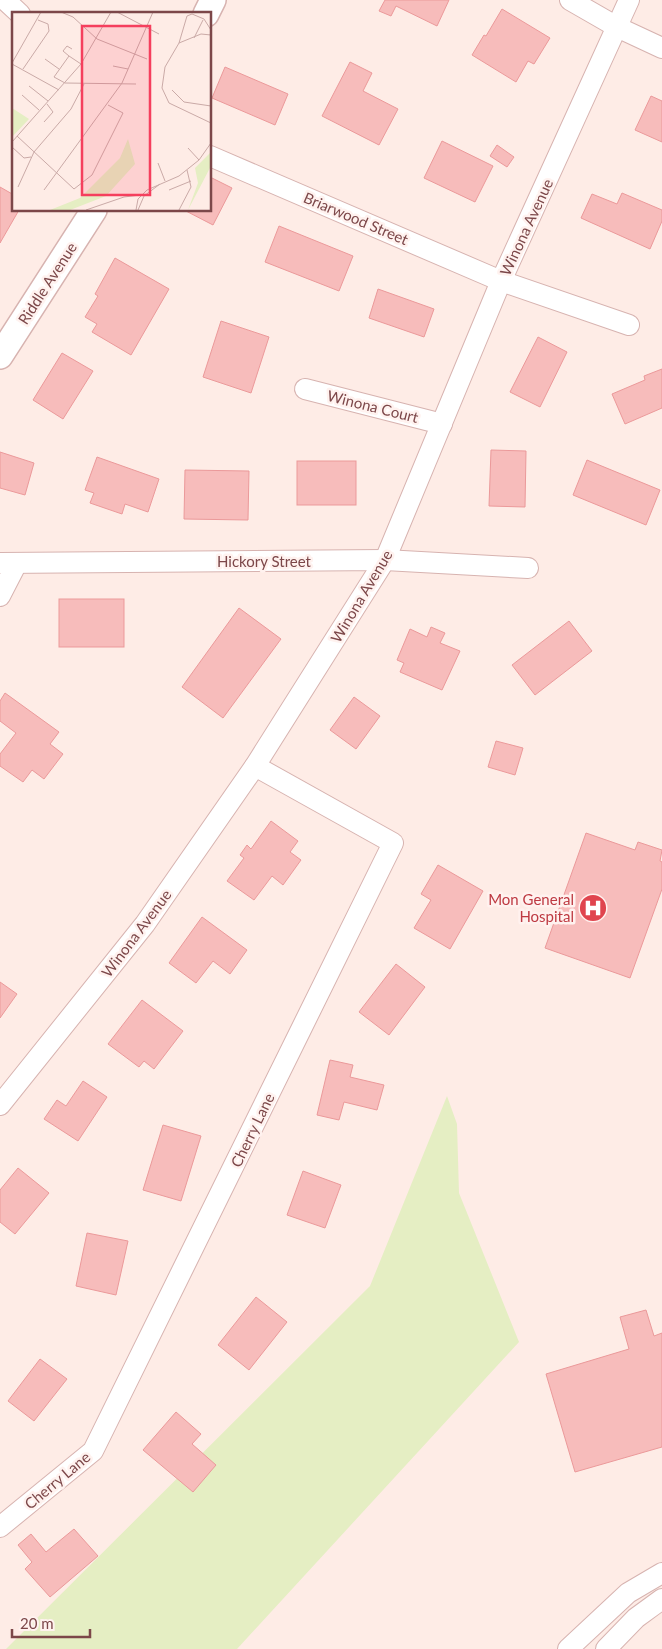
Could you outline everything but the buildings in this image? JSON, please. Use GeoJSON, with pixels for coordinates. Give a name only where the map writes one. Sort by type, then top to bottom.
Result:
{"type":"FeatureCollection","features":[{"type":"Feature","properties":{"kind":"street"},"geometry":{"type":"LineString","coordinates":[[5,0],[18,12]]}},
{"type":"Feature","properties":{"kind":"street"},"geometry":{"type":"LineString","coordinates":[[207,12],[213,0]]}},
{"type":"Feature","properties":{"kind":"street"},"geometry":{"type":"LineString","coordinates":[[570,0],[617,27],[662,48]]}},
{"type":"Feature","properties":{"kind":"street","name":"Winona Avenue"},"geometry":{"type":"LineString","coordinates":[[0,1105],[145,924],[255,766],[385,560],[501,281],[629,0]]}},
{"type":"Feature","properties":{"kind":"street","name":"Briarwood Street"},"geometry":{"type":"LineString","coordinates":[[211,156],[501,281],[629,326]]}},
{"type":"Feature","properties":{"kind":"street","name":"Riddle Avenue"},"geometry":{"type":"LineString","coordinates":[[0,356],[93,211]]}},
{"type":"Feature","properties":{"kind":"street","name":"Winona Court"},"geometry":{"type":"LineString","coordinates":[[305,389],[442,424]]}},
{"type":"Feature","properties":{"kind":"street","name":"Hickory Street"},"geometry":{"type":"LineString","coordinates":[[9,563],[385,560],[528,568]]}},
{"type":"Feature","properties":{"kind":"street"},"geometry":{"type":"LineString","coordinates":[[0,596],[9,563]]}},
{"type":"Feature","properties":{"kind":"street","name":"Cherry Lane"},"geometry":{"type":"LineString","coordinates":[[0,1527],[93,1451],[393,843],[255,766]]}},
{"type":"Feature","properties":{"kind":"street"},"geometry":{"type":"LineString","coordinates":[[568,1649],[628,1593],[662,1573]]}},
{"type":"Feature","properties":{"kind":"street"},"geometry":{"type":"LineString","coordinates":[[606,1649],[636,1618],[662,1600]]}},
{"type":"Feature","properties":{"kind":"green space"},"geometry":{"type":"Polygon","coordinates":[[[447,1096],[457,1124],[459,1193],[519,1342],[237,1649],[6,1649],[370,1286],[447,1096]]]}},
{"type":"Feature","properties":{"kind":"place","name":"Mon General Hospital"},"geometry":{"type":"Point","coordinates":[593,908]}}]}
